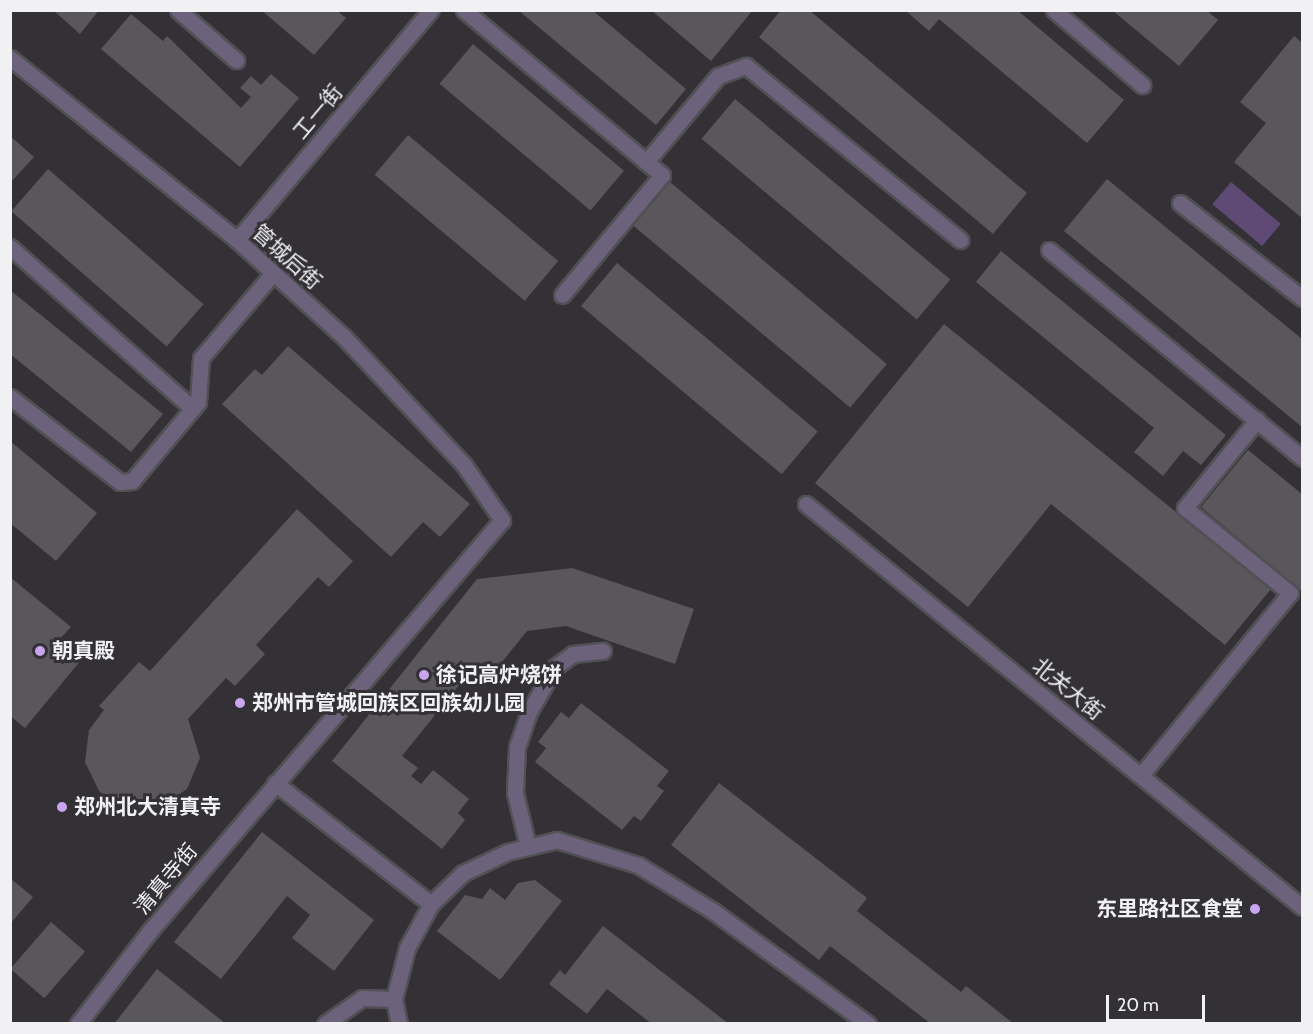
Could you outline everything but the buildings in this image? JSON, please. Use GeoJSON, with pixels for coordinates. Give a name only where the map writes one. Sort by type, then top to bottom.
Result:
{"type":"FeatureCollection","features":[{"type":"Feature","properties":{"kind":"street"},"geometry":{"type":"LineString","coordinates":[[178,10],[236,60]]}},
{"type":"Feature","properties":{"kind":"street","name":"工一街"},"geometry":{"type":"LineString","coordinates":[[237,240],[431,10]]}},
{"type":"Feature","properties":{"kind":"street"},"geometry":{"type":"LineString","coordinates":[[464,10],[662,175],[562,295]]}},
{"type":"Feature","properties":{"kind":"street"},"geometry":{"type":"LineString","coordinates":[[1054,10],[1142,85]]}},
{"type":"Feature","properties":{"kind":"street","name":"管城后街"},"geometry":{"type":"LineString","coordinates":[[10,58],[237,240],[344,337],[464,465],[502,520]]}},
{"type":"Feature","properties":{"kind":"street"},"geometry":{"type":"LineString","coordinates":[[646,162],[718,76],[746,66],[960,240]]}},
{"type":"Feature","properties":{"kind":"street"},"geometry":{"type":"LineString","coordinates":[[1180,203],[1302,298]]}},
{"type":"Feature","properties":{"kind":"street"},"geometry":{"type":"LineString","coordinates":[[10,247],[193,409]]}},
{"type":"Feature","properties":{"kind":"street"},"geometry":{"type":"LineString","coordinates":[[1049,250],[1302,458]]}},
{"type":"Feature","properties":{"kind":"street"},"geometry":{"type":"LineString","coordinates":[[10,397],[120,482],[132,481],[193,409],[202,386],[198,373],[201,358],[273,273]]}},
{"type":"Feature","properties":{"kind":"street"},"geometry":{"type":"LineString","coordinates":[[1141,775],[1290,593],[1185,508],[1257,420]]}},
{"type":"Feature","properties":{"kind":"street","name":"北关大街"},"geometry":{"type":"LineString","coordinates":[[806,504],[1302,907]]}},
{"type":"Feature","properties":{"kind":"street","name":"清真寺街"},"geometry":{"type":"LineString","coordinates":[[78,1023],[275,783],[502,520]]}},
{"type":"Feature","properties":{"kind":"street"},"geometry":{"type":"LineString","coordinates":[[528,847],[515,793],[517,747],[530,710],[555,668],[573,654],[603,651]]}},
{"type":"Feature","properties":{"kind":"street"},"geometry":{"type":"LineString","coordinates":[[275,783],[431,904]]}},
{"type":"Feature","properties":{"kind":"street"},"geometry":{"type":"LineString","coordinates":[[399,1023],[394,999],[407,948],[431,904],[463,873],[528,847],[557,840],[638,866],[713,911],[868,1023]]}},
{"type":"Feature","properties":{"kind":"street"},"geometry":{"type":"LineString","coordinates":[[325,1023],[362,998],[394,999]]}},
{"type":"Feature","properties":{"kind":"shaded area"},"geometry":{"type":"Polygon","coordinates":[[[1231,182],[1281,224],[1262,246],[1212,204],[1231,182]]]}},
{"type":"Feature","properties":{"kind":"place","name":"朝真殿"},"geometry":{"type":"Point","coordinates":[40,651]}},
{"type":"Feature","properties":{"kind":"place","name":"徐记高炉烧饼"},"geometry":{"type":"Point","coordinates":[424,675]}},
{"type":"Feature","properties":{"kind":"place","name":"郑州市管城回族区回族幼儿园"},"geometry":{"type":"Point","coordinates":[240,703]}},
{"type":"Feature","properties":{"kind":"place","name":"郑州北大清真寺"},"geometry":{"type":"Point","coordinates":[62,807]}},
{"type":"Feature","properties":{"kind":"place","name":"东里路社区食堂"},"geometry":{"type":"Point","coordinates":[1255,909]}}]}
